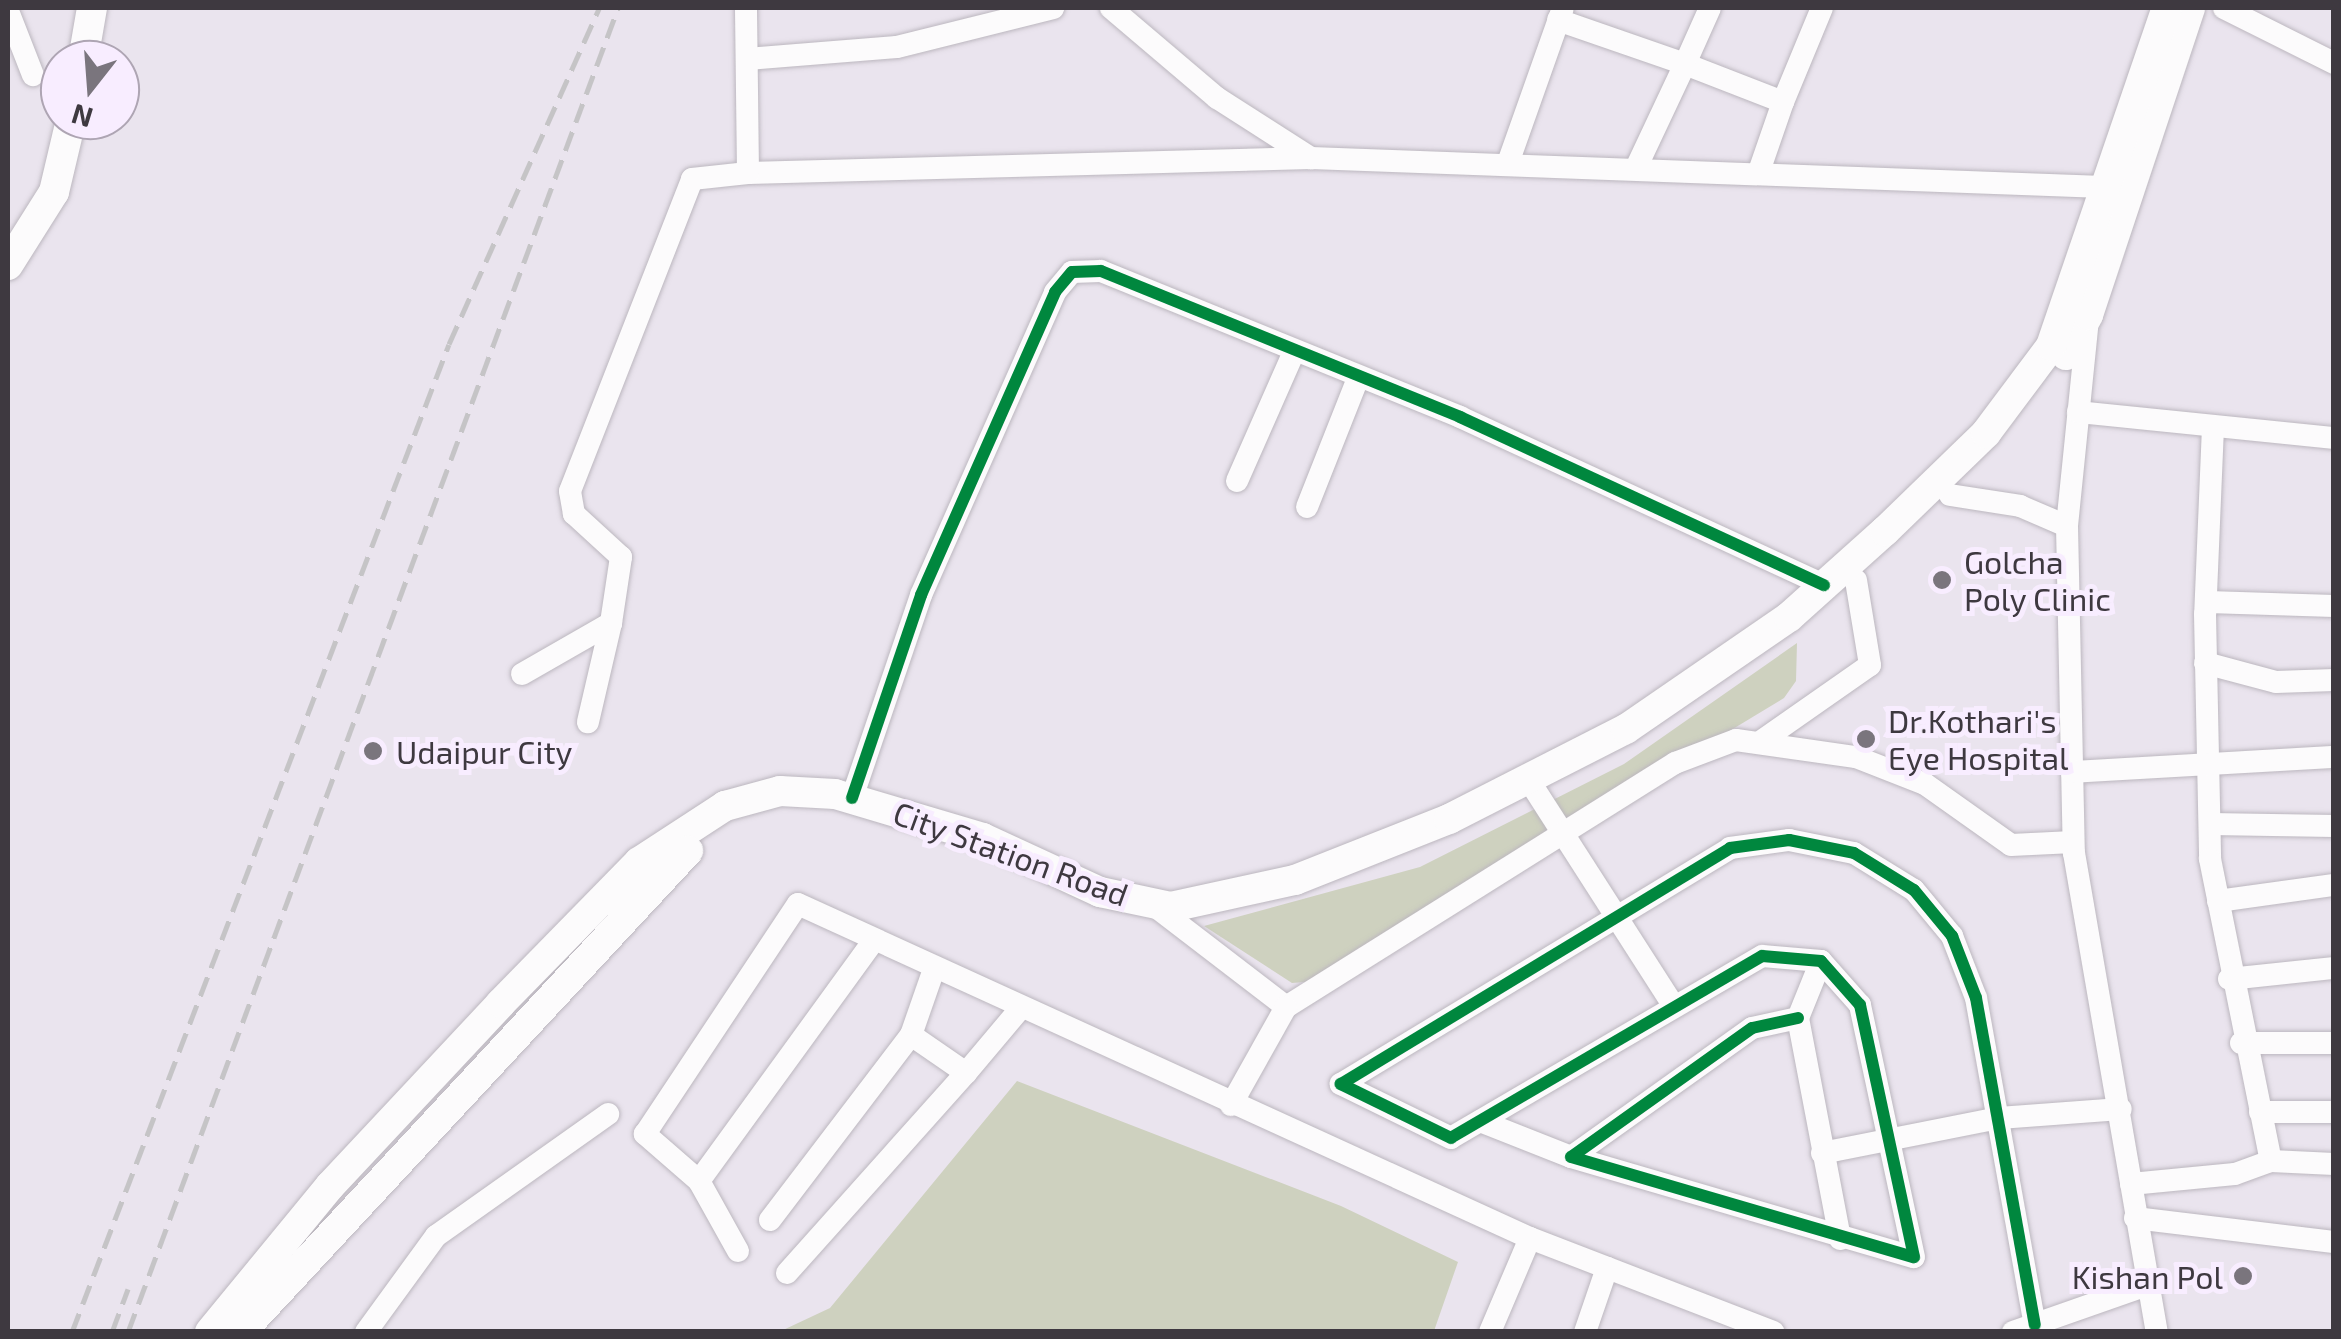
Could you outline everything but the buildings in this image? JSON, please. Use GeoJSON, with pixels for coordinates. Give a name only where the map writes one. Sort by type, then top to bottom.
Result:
{"type":"FeatureCollection","features":[{"type":"Feature","properties":{"kind":"main road"},"geometry":{"type":"LineString","coordinates":[[86,40],[92,8]]}},
{"type":"Feature","properties":{"kind":"main road"},"geometry":{"type":"LineString","coordinates":[[2078,312],[2103,187],[2167,8]]}},
{"type":"Feature","properties":{"kind":"main road"},"geometry":{"type":"LineString","coordinates":[[2078,312],[2190,8]]}},
{"type":"Feature","properties":{"kind":"main road"},"geometry":{"type":"LineString","coordinates":[[8,266],[54,192],[66,140]]}},
{"type":"Feature","properties":{"kind":"main road","name":"City Station Road"},"geometry":{"type":"LineString","coordinates":[[240,1332],[659,874],[732,822],[781,808],[902,828],[1102,905],[1161,912],[1301,896],[1533,786],[1635,744],[1856,580],[1950,495],[1999,444],[2078,312]]}},
{"type":"Feature","properties":{"kind":"main road","name":"City Station Road"},"geometry":{"type":"LineString","coordinates":[[1533,786],[1626,729],[1824,585],[1986,432],[2078,312]]}},
{"type":"Feature","properties":{"kind":"main road","name":"City Station Road"},"geometry":{"type":"LineString","coordinates":[[210,1332],[330,1186],[639,862],[725,806],[780,791],[852,798],[1161,912]]}},
{"type":"Feature","properties":{"kind":"street"},"geometry":{"type":"LineString","coordinates":[[746,8],[748,173]]}},
{"type":"Feature","properties":{"kind":"street"},"geometry":{"type":"LineString","coordinates":[[747,58],[897,46],[1053,8]]}},
{"type":"Feature","properties":{"kind":"street"},"geometry":{"type":"LineString","coordinates":[[1111,8],[1217,98],[1312,158]]}},
{"type":"Feature","properties":{"kind":"street"},"geometry":{"type":"LineString","coordinates":[[1638,164],[1710,8]]}},
{"type":"Feature","properties":{"kind":"street"},"geometry":{"type":"LineString","coordinates":[[1758,174],[1822,8]]}},
{"type":"Feature","properties":{"kind":"street"},"geometry":{"type":"LineString","coordinates":[[2224,8],[2332,66]]}},
{"type":"Feature","properties":{"kind":"street"},"geometry":{"type":"LineString","coordinates":[[8,12],[33,74]]}},
{"type":"Feature","properties":{"kind":"street"},"geometry":{"type":"LineString","coordinates":[[1508,163],[1560,14],[1783,102]]}},
{"type":"Feature","properties":{"kind":"street"},"geometry":{"type":"LineString","coordinates":[[588,722],[612,622],[621,556],[574,514],[570,492],[692,180],[748,173],[1312,158],[1638,164],[1758,174],[2103,187]]}},
{"type":"Feature","properties":{"kind":"street"},"geometry":{"type":"LineString","coordinates":[[852,798],[921,595],[1055,292],[1072,272],[1101,271],[1358,378],[1824,585]]}},
{"type":"Feature","properties":{"kind":"street"},"geometry":{"type":"LineString","coordinates":[[2078,312],[2078,412],[2067,526],[2073,842],[2121,1110],[2144,1286],[2157,1332]]}},
{"type":"Feature","properties":{"kind":"street"},"geometry":{"type":"LineString","coordinates":[[1237,482],[1294,352]]}},
{"type":"Feature","properties":{"kind":"street"},"geometry":{"type":"LineString","coordinates":[[1307,507],[1358,378]]}},
{"type":"Feature","properties":{"kind":"street"},"geometry":{"type":"LineString","coordinates":[[2078,412],[2334,438]]}},
{"type":"Feature","properties":{"kind":"street"},"geometry":{"type":"LineString","coordinates":[[2214,427],[2205,662],[2210,824],[2229,979],[2271,1161]]}},
{"type":"Feature","properties":{"kind":"street"},"geometry":{"type":"LineString","coordinates":[[1950,495],[2067,526]]}},
{"type":"Feature","properties":{"kind":"street"},"geometry":{"type":"LineString","coordinates":[[1760,742],[1870,665],[1856,580]]}},
{"type":"Feature","properties":{"kind":"street"},"geometry":{"type":"LineString","coordinates":[[2208,602],[2334,606]]}},
{"type":"Feature","properties":{"kind":"street"},"geometry":{"type":"LineString","coordinates":[[522,674],[612,622]]}},
{"type":"Feature","properties":{"kind":"street"},"geometry":{"type":"LineString","coordinates":[[2205,662],[2276,682],[2334,680]]}},
{"type":"Feature","properties":{"kind":"street"},"geometry":{"type":"LineString","coordinates":[[1231,1105],[1286,1006],[1675,762],[1736,740],[1856,757],[1925,784],[2011,844],[2073,842]]}},
{"type":"Feature","properties":{"kind":"street"},"geometry":{"type":"LineString","coordinates":[[2072,772],[2206,758],[2334,758]]}},
{"type":"Feature","properties":{"kind":"street"},"geometry":{"type":"LineString","coordinates":[[1533,786],[1570,831],[1674,1006]]}},
{"type":"Feature","properties":{"kind":"street"},"geometry":{"type":"LineString","coordinates":[[2210,824],[2334,826]]}},
{"type":"Feature","properties":{"kind":"street"},"geometry":{"type":"LineString","coordinates":[[1480,1121],[1571,1157],[1914,1258],[1860,1006],[1822,960],[1762,956],[1674,1006],[1451,1138],[1341,1084],[1617,911],[1730,848],[1789,840],[1854,853],[1914,890],[1952,936],[1976,998],[1999,1118],[2024,1328],[2144,1286]]}},
{"type":"Feature","properties":{"kind":"street"},"geometry":{"type":"LineString","coordinates":[[2218,901],[2334,885]]}},
{"type":"Feature","properties":{"kind":"street"},"geometry":{"type":"LineString","coordinates":[[738,1252],[698,1181],[645,1134],[798,904],[871,944],[1530,1238],[1607,1268],[1731,1329],[1772,1332]]}},
{"type":"Feature","properties":{"kind":"street"},"geometry":{"type":"LineString","coordinates":[[1161,912],[1286,1006]]}},
{"type":"Feature","properties":{"kind":"street"},"geometry":{"type":"LineString","coordinates":[[698,1181],[871,944]]}},
{"type":"Feature","properties":{"kind":"street"},"geometry":{"type":"LineString","coordinates":[[1822,960],[1798,1018],[1840,1239]]}},
{"type":"Feature","properties":{"kind":"street"},"geometry":{"type":"LineString","coordinates":[[2229,979],[2334,968]]}},
{"type":"Feature","properties":{"kind":"street"},"geometry":{"type":"LineString","coordinates":[[770,1220],[911,1035],[933,972]]}},
{"type":"Feature","properties":{"kind":"street"},"geometry":{"type":"LineString","coordinates":[[787,1273],[1019,1010]]}},
{"type":"Feature","properties":{"kind":"street"},"geometry":{"type":"LineString","coordinates":[[1571,1157],[1752,1028],[1798,1018]]}},
{"type":"Feature","properties":{"kind":"street"},"geometry":{"type":"LineString","coordinates":[[911,1035],[966,1073]]}},
{"type":"Feature","properties":{"kind":"street"},"geometry":{"type":"LineString","coordinates":[[2241,1043],[2334,1043]]}},
{"type":"Feature","properties":{"kind":"street"},"geometry":{"type":"LineString","coordinates":[[1822,1153],[1888,1136],[1999,1118],[2121,1110]]}},
{"type":"Feature","properties":{"kind":"street"},"geometry":{"type":"LineString","coordinates":[[2260,1112],[2334,1112]]}},
{"type":"Feature","properties":{"kind":"street"},"geometry":{"type":"LineString","coordinates":[[366,1332],[436,1236],[608,1114]]}},
{"type":"Feature","properties":{"kind":"street"},"geometry":{"type":"LineString","coordinates":[[2131,1184],[2236,1174],[2271,1161],[2334,1164]]}},
{"type":"Feature","properties":{"kind":"street"},"geometry":{"type":"LineString","coordinates":[[2135,1218],[2334,1242]]}},
{"type":"Feature","properties":{"kind":"street"},"geometry":{"type":"LineString","coordinates":[[1490,1332],[1530,1238]]}},
{"type":"Feature","properties":{"kind":"street"},"geometry":{"type":"LineString","coordinates":[[1584,1332],[1607,1268]]}},
{"type":"Feature","properties":{"kind":"green space"},"geometry":{"type":"Polygon","coordinates":[[[1797,643],[1796,681],[1784,698],[1316,981],[1292,983],[1204,926],[1420,867],[1624,764],[1797,643]]]}},
{"type":"Feature","properties":{"kind":"green space"},"geometry":{"type":"Polygon","coordinates":[[[1017,1081],[1341,1206],[1458,1262],[1434,1331],[781,1331],[830,1308],[1017,1081]]]}},
{"type":"Feature","properties":{"kind":"railway"},"geometry":{"type":"LineString","coordinates":[[72,1332],[449,344],[599,8]]}},
{"type":"Feature","properties":{"kind":"railway"},"geometry":{"type":"LineString","coordinates":[[128,1332],[618,8]]}},
{"type":"Feature","properties":{"kind":"railway"},"geometry":{"type":"LineString","coordinates":[[112,1332],[128,1289]]}},
{"type":"Feature","properties":{"kind":"cycle path"},"geometry":{"type":"LineString","coordinates":[[852,798],[921,595],[1055,292],[1072,272],[1101,271],[1460,417],[1824,585]]}},
{"type":"Feature","properties":{"kind":"cycle path"},"geometry":{"type":"LineString","coordinates":[[1798,1018],[1752,1028],[1571,1157],[1914,1257],[1860,1005],[1821,961],[1762,956],[1451,1138],[1341,1084],[1730,848],[1789,840],[1854,853],[1914,890],[1952,936],[1976,998],[2035,1325]]}},
{"type":"Feature","properties":{"kind":"place","name":"Golcha Poly Clinic"},"geometry":{"type":"Point","coordinates":[1942,580]}},
{"type":"Feature","properties":{"kind":"place","name":"Dr.Kothari's Eye Hospital"},"geometry":{"type":"Point","coordinates":[1866,739]}},
{"type":"Feature","properties":{"kind":"place","name":"Udaipur City"},"geometry":{"type":"Point","coordinates":[373,751]}},
{"type":"Feature","properties":{"kind":"place","name":"Kishan Pol"},"geometry":{"type":"Point","coordinates":[2243,1276]}}]}
